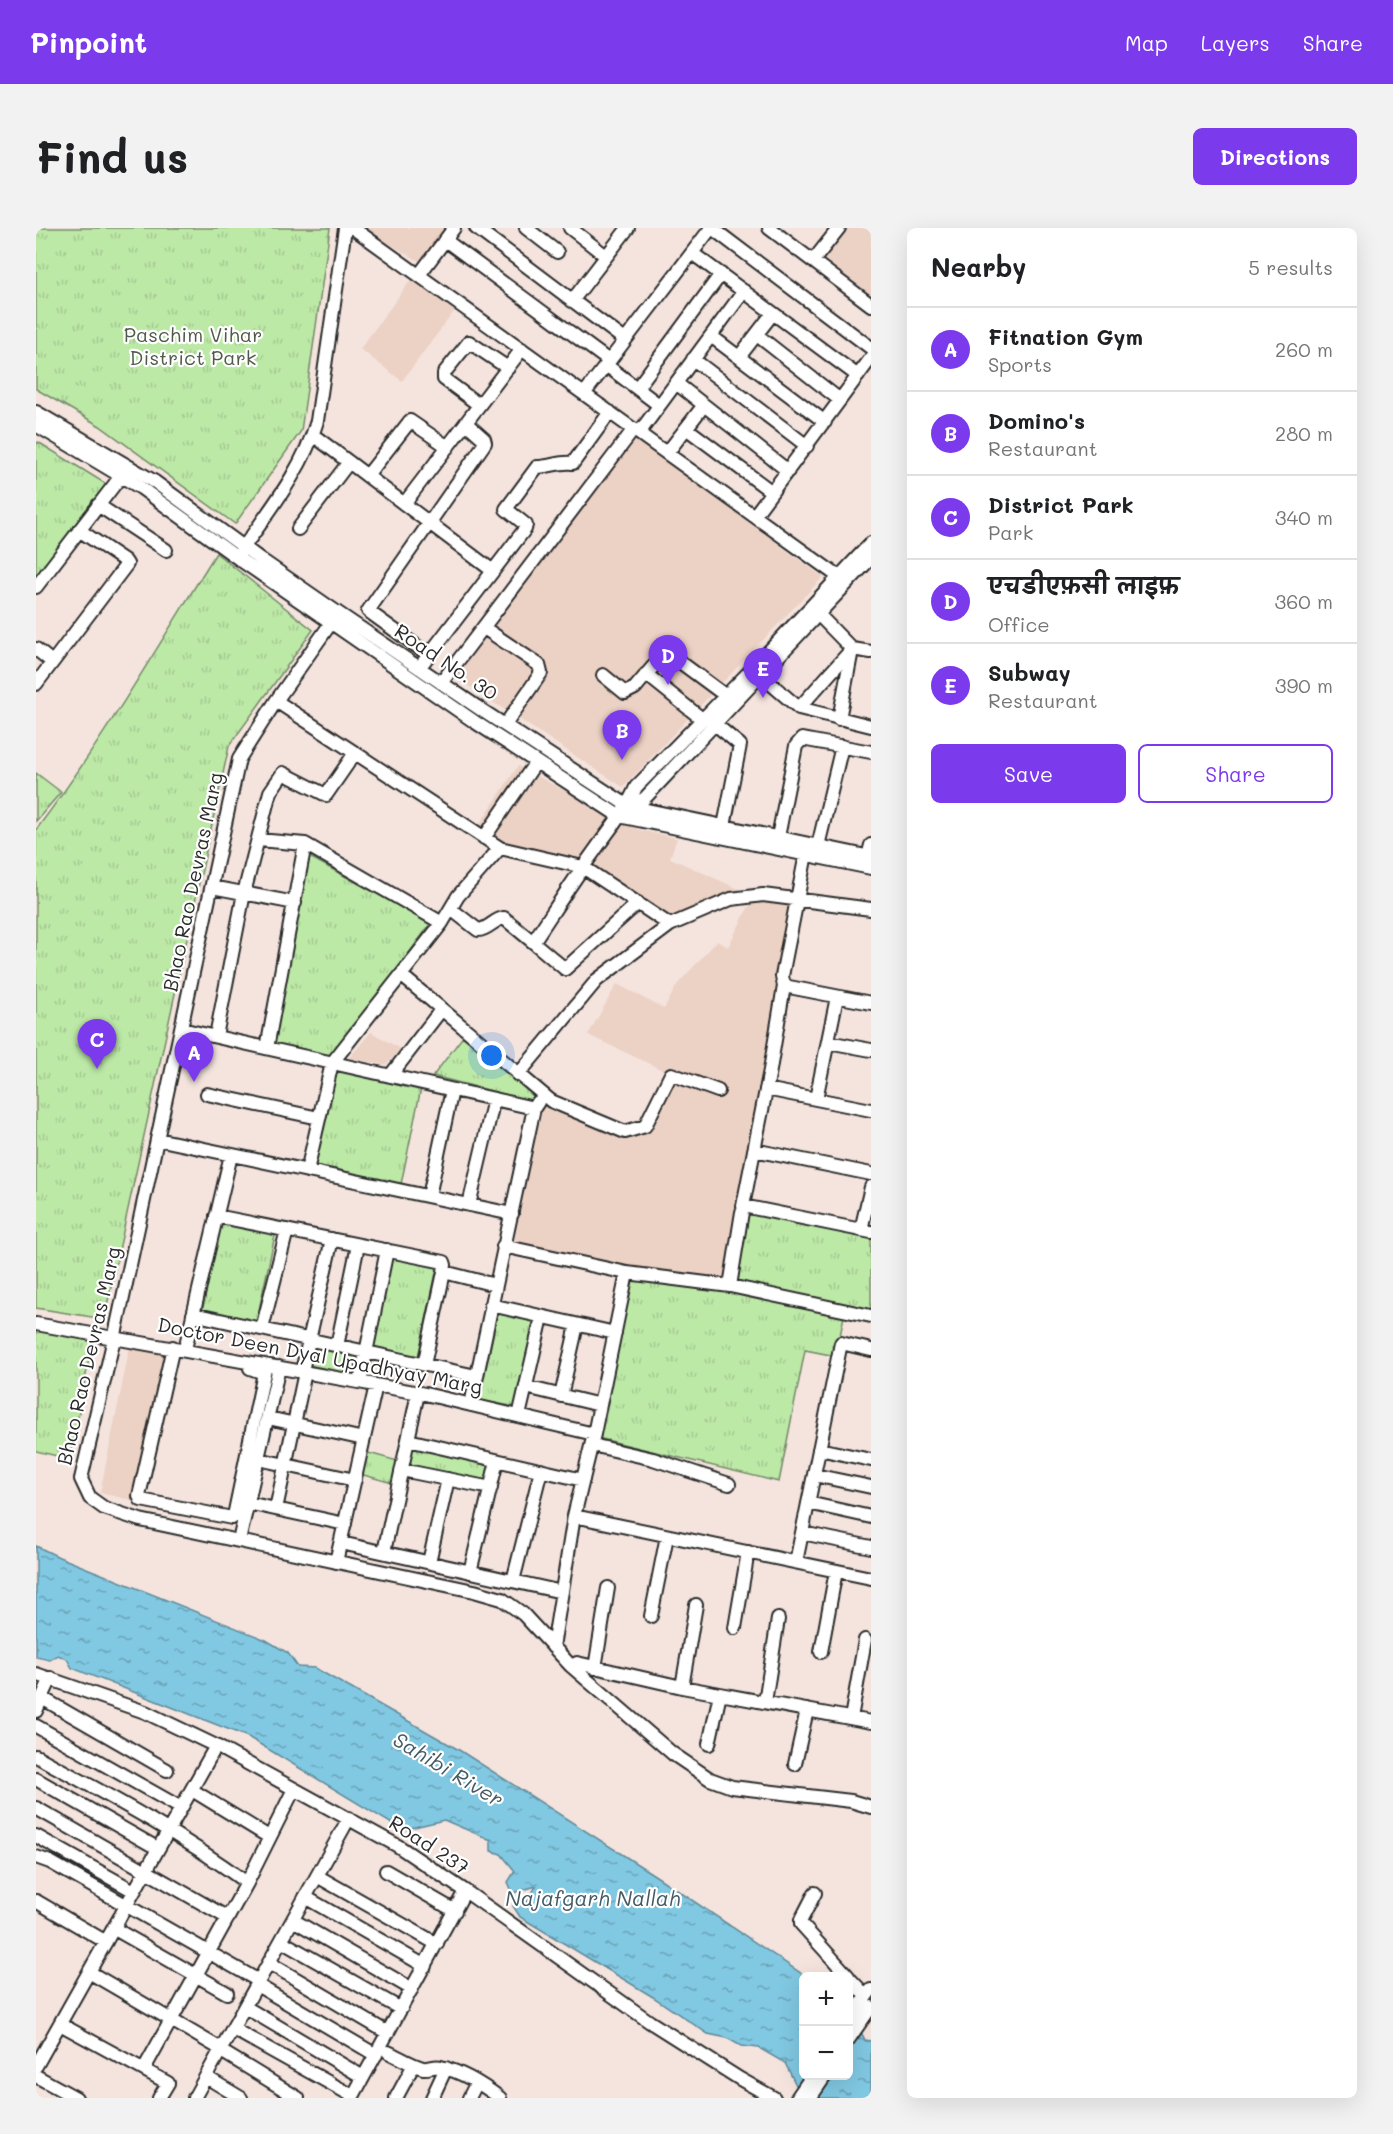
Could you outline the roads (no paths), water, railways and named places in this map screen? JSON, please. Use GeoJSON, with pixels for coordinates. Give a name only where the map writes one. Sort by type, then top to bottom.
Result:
{"type":"FeatureCollection","features":[{"type":"Feature","properties":{"kind":"street"},"geometry":{"type":"LineString","coordinates":[[240,552],[297,469],[313,435],[319,410],[345,228]]}},
{"type":"Feature","properties":{"kind":"street"},"geometry":{"type":"LineString","coordinates":[[354,228],[839,577]]}},
{"type":"Feature","properties":{"kind":"street"},"geometry":{"type":"LineString","coordinates":[[419,274],[454,228]]}},
{"type":"Feature","properties":{"kind":"street"},"geometry":{"type":"LineString","coordinates":[[476,228],[625,340]]}},
{"type":"Feature","properties":{"kind":"street"},"geometry":{"type":"LineString","coordinates":[[526,228],[557,252]]}},
{"type":"Feature","properties":{"kind":"street"},"geometry":{"type":"LineString","coordinates":[[570,228],[606,256]]}},
{"type":"Feature","properties":{"kind":"street"},"geometry":{"type":"LineString","coordinates":[[584,394],[712,228],[871,348]]}},
{"type":"Feature","properties":{"kind":"street"},"geometry":{"type":"LineString","coordinates":[[769,228],[871,305]]}},
{"type":"Feature","properties":{"kind":"street"},"geometry":{"type":"LineString","coordinates":[[813,261],[839,228]]}},
{"type":"Feature","properties":{"kind":"street"},"geometry":{"type":"LineString","coordinates":[[572,301],[626,229]]}},
{"type":"Feature","properties":{"kind":"street"},"geometry":{"type":"LineString","coordinates":[[445,240],[608,363],[659,405]]}},
{"type":"Feature","properties":{"kind":"street"},"geometry":{"type":"LineString","coordinates":[[692,252],[858,376]]}},
{"type":"Feature","properties":{"kind":"street"},"geometry":{"type":"LineString","coordinates":[[637,388],[721,274]]}},
{"type":"Feature","properties":{"kind":"street"},"geometry":{"type":"LineString","coordinates":[[441,683],[636,431],[659,405],[744,291]]}},
{"type":"Feature","properties":{"kind":"street"},"geometry":{"type":"LineString","coordinates":[[739,357],[773,313]]}},
{"type":"Feature","properties":{"kind":"street"},"geometry":{"type":"LineString","coordinates":[[757,335],[840,400]]}},
{"type":"Feature","properties":{"kind":"street"},"geometry":{"type":"LineString","coordinates":[[711,336],[825,422]]}},
{"type":"Feature","properties":{"kind":"street"},"geometry":{"type":"LineString","coordinates":[[479,405],[444,379],[444,374],[471,341],[508,368]]}},
{"type":"Feature","properties":{"kind":"street"},"geometry":{"type":"LineString","coordinates":[[404,504],[522,349]]}},
{"type":"Feature","properties":{"kind":"street"},"geometry":{"type":"LineString","coordinates":[[754,516],[871,358]]}},
{"type":"Feature","properties":{"kind":"street"},"geometry":{"type":"LineString","coordinates":[[693,359],[807,446]]}},
{"type":"Feature","properties":{"kind":"street"},"geometry":{"type":"LineString","coordinates":[[676,383],[788,471]]}},
{"type":"Feature","properties":{"kind":"street"},"geometry":{"type":"LineString","coordinates":[[667,453],[704,405]]}},
{"type":"Feature","properties":{"kind":"street","name":"Road No. 30"},"geometry":{"type":"LineString","coordinates":[[36,412],[155,482],[240,552]]}},
{"type":"Feature","properties":{"kind":"street"},"geometry":{"type":"LineString","coordinates":[[419,668],[526,527],[506,510],[507,507],[537,467],[550,467],[564,461],[573,463],[610,412]]}},
{"type":"Feature","properties":{"kind":"street"},"geometry":{"type":"LineString","coordinates":[[367,476],[410,421],[448,447]]}},
{"type":"Feature","properties":{"kind":"street"},"geometry":{"type":"LineString","coordinates":[[429,655],[368,611],[485,443],[484,439],[466,423]]}},
{"type":"Feature","properties":{"kind":"street"},"geometry":{"type":"LineString","coordinates":[[686,428],[772,492]]}},
{"type":"Feature","properties":{"kind":"street","name":"Road No. 30"},"geometry":{"type":"LineString","coordinates":[[38,430],[121,476],[240,552],[335,617],[536,762],[619,816],[806,854],[870,856]]}},
{"type":"Feature","properties":{"kind":"street"},"geometry":{"type":"LineString","coordinates":[[313,435],[493,572]]}},
{"type":"Feature","properties":{"kind":"street"},"geometry":{"type":"LineString","coordinates":[[298,529],[349,462]]}},
{"type":"Feature","properties":{"kind":"street"},"geometry":{"type":"LineString","coordinates":[[36,587],[121,476]]}},
{"type":"Feature","properties":{"kind":"street"},"geometry":{"type":"LineString","coordinates":[[98,505],[166,550]]}},
{"type":"Feature","properties":{"kind":"street"},"geometry":{"type":"LineString","coordinates":[[36,684],[127,564],[79,530]]}},
{"type":"Feature","properties":{"kind":"street"},"geometry":{"type":"LineString","coordinates":[[815,610],[839,577],[871,543]]}},
{"type":"Feature","properties":{"kind":"street"},"geometry":{"type":"LineString","coordinates":[[628,806],[644,799],[715,724],[757,671],[815,610],[871,558]]}},
{"type":"Feature","properties":{"kind":"street"},"geometry":{"type":"LineString","coordinates":[[815,610],[852,649],[871,652]]}},
{"type":"Feature","properties":{"kind":"street","name":"Road No. 30"},"geometry":{"type":"LineString","coordinates":[[335,617],[419,668],[628,806],[870,856]]}},
{"type":"Feature","properties":{"kind":"street","name":"Bhao Rao Devras Marg"},"geometry":{"type":"LineString","coordinates":[[335,617],[276,701],[240,759],[81,1479],[90,1498],[104,1508],[140,1520],[474,1591],[502,1599],[523,1614],[571,1666],[673,1754],[710,1779],[732,1787],[851,1802],[871,1807]]}},
{"type":"Feature","properties":{"kind":"street"},"geometry":{"type":"LineString","coordinates":[[484,628],[539,665],[541,673],[505,725]]}},
{"type":"Feature","properties":{"kind":"street"},"geometry":{"type":"LineString","coordinates":[[36,649],[52,662]]}},
{"type":"Feature","properties":{"kind":"street"},"geometry":{"type":"LineString","coordinates":[[799,708],[852,649]]}},
{"type":"Feature","properties":{"kind":"street"},"geometry":{"type":"LineString","coordinates":[[839,719],[852,649]]}},
{"type":"Feature","properties":{"kind":"street"},"geometry":{"type":"LineString","coordinates":[[603,675],[625,693],[635,688],[663,655],[672,656],[726,696]]}},
{"type":"Feature","properties":{"kind":"street"},"geometry":{"type":"LineString","coordinates":[[533,942],[583,867],[628,806],[636,787],[726,696],[757,671]]}},
{"type":"Feature","properties":{"kind":"street"},"geometry":{"type":"LineString","coordinates":[[757,671],[799,708],[871,726]]}},
{"type":"Feature","properties":{"kind":"street"},"geometry":{"type":"LineString","coordinates":[[646,674],[702,720]]}},
{"type":"Feature","properties":{"kind":"street"},"geometry":{"type":"LineString","coordinates":[[276,701],[500,848],[583,867],[670,925]]}},
{"type":"Feature","properties":{"kind":"street"},"geometry":{"type":"LineString","coordinates":[[715,724],[740,745],[724,826]]}},
{"type":"Feature","properties":{"kind":"street"},"geometry":{"type":"LineString","coordinates":[[778,837],[796,746],[802,739],[871,752]]}},
{"type":"Feature","properties":{"kind":"street"},"geometry":{"type":"LineString","coordinates":[[818,846],[842,746]]}},
{"type":"Feature","properties":{"kind":"street"},"geometry":{"type":"LineString","coordinates":[[216,1036],[244,893],[270,792],[283,773],[326,795],[355,753]]}},
{"type":"Feature","properties":{"kind":"street"},"geometry":{"type":"LineString","coordinates":[[484,838],[536,762]]}},
{"type":"Feature","properties":{"kind":"street"},"geometry":{"type":"LineString","coordinates":[[258,840],[304,844],[442,923]]}},
{"type":"Feature","properties":{"kind":"street"},"geometry":{"type":"LineString","coordinates":[[267,1048],[304,844]]}},
{"type":"Feature","properties":{"kind":"street"},"geometry":{"type":"LineString","coordinates":[[307,1171],[332,1063],[442,923],[458,896],[500,848]]}},
{"type":"Feature","properties":{"kind":"street"},"geometry":{"type":"LineString","coordinates":[[806,854],[782,976],[784,986],[743,1206],[866,1231],[871,1187]]}},
{"type":"Feature","properties":{"kind":"street"},"geometry":{"type":"LineString","coordinates":[[212,887],[295,903]]}},
{"type":"Feature","properties":{"kind":"street"},"geometry":{"type":"LineString","coordinates":[[518,1075],[597,980],[670,925],[731,899],[763,895],[871,909]]}},
{"type":"Feature","properties":{"kind":"street"},"geometry":{"type":"LineString","coordinates":[[451,909],[478,930],[483,930],[504,918],[565,969],[638,903]]}},
{"type":"Feature","properties":{"kind":"street"},"geometry":{"type":"LineString","coordinates":[[401,975],[551,1101],[625,1132],[645,1126],[671,1074],[718,1091]]}},
{"type":"Feature","properties":{"kind":"street"},"geometry":{"type":"LineString","coordinates":[[784,986],[871,1003]]}},
{"type":"Feature","properties":{"kind":"street"},"geometry":{"type":"LineString","coordinates":[[816,1099],[837,997]]}},
{"type":"Feature","properties":{"kind":"street"},"geometry":{"type":"LineString","coordinates":[[390,1076],[441,1010]]}},
{"type":"Feature","properties":{"kind":"street"},"geometry":{"type":"LineString","coordinates":[[181,1029],[534,1108]]}},
{"type":"Feature","properties":{"kind":"street"},"geometry":{"type":"LineString","coordinates":[[828,1042],[871,1050]]}},
{"type":"Feature","properties":{"kind":"street"},"geometry":{"type":"LineString","coordinates":[[766,1089],[871,1110]]}},
{"type":"Feature","properties":{"kind":"street"},"geometry":{"type":"LineString","coordinates":[[429,1196],[452,1090]]}},
{"type":"Feature","properties":{"kind":"street"},"geometry":{"type":"LineString","coordinates":[[207,1094],[320,1118]]}},
{"type":"Feature","properties":{"kind":"street"},"geometry":{"type":"LineString","coordinates":[[471,1405],[534,1108],[544,1095]]}},
{"type":"Feature","properties":{"kind":"street"},"geometry":{"type":"LineString","coordinates":[[469,1205],[494,1099]]}},
{"type":"Feature","properties":{"kind":"street"},"geometry":{"type":"LineString","coordinates":[[157,1139],[512,1214]]}},
{"type":"Feature","properties":{"kind":"street"},"geometry":{"type":"LineString","coordinates":[[754,1150],[871,1174]]}},
{"type":"Feature","properties":{"kind":"street"},"geometry":{"type":"LineString","coordinates":[[176,1350],[264,1373],[236,1510],[232,1518],[141,1500],[139,1496],[176,1350],[193,1314],[231,1155]]}},
{"type":"Feature","properties":{"kind":"street"},"geometry":{"type":"LineString","coordinates":[[730,1286],[742,1212]]}},
{"type":"Feature","properties":{"kind":"street"},"geometry":{"type":"LineString","coordinates":[[216,1216],[442,1261],[445,1264],[444,1272],[424,1365]]}},
{"type":"Feature","properties":{"kind":"street"},"geometry":{"type":"LineString","coordinates":[[262,1329],[286,1230]]}},
{"type":"Feature","properties":{"kind":"street"},"geometry":{"type":"LineString","coordinates":[[276,1509],[309,1340],[332,1239]]}},
{"type":"Feature","properties":{"kind":"street"},"geometry":{"type":"LineString","coordinates":[[337,1346],[358,1245]]}},
{"type":"Feature","properties":{"kind":"street"},"geometry":{"type":"LineString","coordinates":[[503,1246],[627,1273],[730,1286],[871,1316]]}},
{"type":"Feature","properties":{"kind":"street"},"geometry":{"type":"LineString","coordinates":[[360,1382],[387,1250]]}},
{"type":"Feature","properties":{"kind":"street"},"geometry":{"type":"LineString","coordinates":[[444,1272],[495,1285]]}},
{"type":"Feature","properties":{"kind":"street"},"geometry":{"type":"LineString","coordinates":[[553,1647],[574,1516],[593,1439],[627,1273]]}},
{"type":"Feature","properties":{"kind":"street"},"geometry":{"type":"LineString","coordinates":[[491,1305],[615,1333]]}},
{"type":"Feature","properties":{"kind":"street"},"geometry":{"type":"LineString","coordinates":[[193,1314],[476,1376]]}},
{"type":"Feature","properties":{"kind":"street"},"geometry":{"type":"LineString","coordinates":[[519,1416],[542,1317]]}},
{"type":"Feature","properties":{"kind":"street","name":"Doctor Deen Dyal Upadhyay Marg"},"geometry":{"type":"LineString","coordinates":[[36,1324],[114,1336],[176,1350],[376,1385],[519,1416],[729,1484]]}},
{"type":"Feature","properties":{"kind":"street"},"geometry":{"type":"LineString","coordinates":[[561,1396],[578,1325]]}},
{"type":"Feature","properties":{"kind":"street"},"geometry":{"type":"LineString","coordinates":[[796,1562],[841,1343],[871,1350]]}},
{"type":"Feature","properties":{"kind":"street"},"geometry":{"type":"LineString","coordinates":[[239,1541],[279,1367]]}},
{"type":"Feature","properties":{"kind":"street"},"geometry":{"type":"LineString","coordinates":[[336,1562],[376,1385]]}},
{"type":"Feature","properties":{"kind":"street"},"geometry":{"type":"LineString","coordinates":[[526,1387],[600,1405]]}},
{"type":"Feature","properties":{"kind":"street"},"geometry":{"type":"LineString","coordinates":[[384,1552],[418,1393]]}},
{"type":"Feature","properties":{"kind":"street"},"geometry":{"type":"LineString","coordinates":[[268,1418],[364,1439]]}},
{"type":"Feature","properties":{"kind":"street"},"geometry":{"type":"LineString","coordinates":[[408,1440],[583,1480]]}},
{"type":"Feature","properties":{"kind":"street"},"geometry":{"type":"LineString","coordinates":[[819,1449],[871,1460]]}},
{"type":"Feature","properties":{"kind":"street"},"geometry":{"type":"LineString","coordinates":[[258,1459],[354,1480]]}},
{"type":"Feature","properties":{"kind":"street"},"geometry":{"type":"LineString","coordinates":[[470,1572],[497,1461]]}},
{"type":"Feature","properties":{"kind":"street"},"geometry":{"type":"LineString","coordinates":[[402,1470],[491,1488]]}},
{"type":"Feature","properties":{"kind":"street"},"geometry":{"type":"LineString","coordinates":[[513,1581],[541,1470]]}},
{"type":"Feature","properties":{"kind":"street"},"geometry":{"type":"LineString","coordinates":[[814,1475],[871,1487]]}},
{"type":"Feature","properties":{"kind":"street"},"geometry":{"type":"LineString","coordinates":[[429,1562],[448,1479]]}},
{"type":"Feature","properties":{"kind":"street"},"geometry":{"type":"LineString","coordinates":[[248,1503],[345,1524]]}},
{"type":"Feature","properties":{"kind":"street"},"geometry":{"type":"LineString","coordinates":[[808,1503],[871,1517]]}},
{"type":"Feature","properties":{"kind":"street"},"geometry":{"type":"LineString","coordinates":[[574,1516],[871,1578]]}},
{"type":"Feature","properties":{"kind":"street"},"geometry":{"type":"LineString","coordinates":[[802,1533],[871,1547]]}},
{"type":"Feature","properties":{"kind":"street"},"geometry":{"type":"LineString","coordinates":[[651,1616],[667,1536]]}},
{"type":"Feature","properties":{"kind":"street"},"geometry":{"type":"LineString","coordinates":[[341,1543],[562,1592]]}},
{"type":"Feature","properties":{"kind":"street"},"geometry":{"type":"LineString","coordinates":[[735,1628],[748,1552]]}},
{"type":"Feature","properties":{"kind":"street"},"geometry":{"type":"LineString","coordinates":[[821,1652],[836,1571]]}},
{"type":"Feature","properties":{"kind":"street"},"geometry":{"type":"LineString","coordinates":[[596,1668],[608,1587]]}},
{"type":"Feature","properties":{"kind":"street"},"geometry":{"type":"LineString","coordinates":[[682,1687],[696,1605]]}},
{"type":"Feature","properties":{"kind":"street"},"geometry":{"type":"LineString","coordinates":[[765,1702],[778,1619]]}},
{"type":"Feature","properties":{"kind":"street"},"geometry":{"type":"LineString","coordinates":[[851,1718],[865,1640]]}},
{"type":"Feature","properties":{"kind":"street"},"geometry":{"type":"LineString","coordinates":[[571,1666],[577,1664],[682,1687],[871,1722]]}},
{"type":"Feature","properties":{"kind":"street","name":"Road 237"},"geometry":{"type":"LineString","coordinates":[[36,1674],[146,1712],[216,1746],[398,1846],[650,2022],[774,2098]]}},
{"type":"Feature","properties":{"kind":"street"},"geometry":{"type":"LineString","coordinates":[[36,1711],[51,1678]]}},
{"type":"Feature","properties":{"kind":"street"},"geometry":{"type":"LineString","coordinates":[[709,1744],[720,1694]]}},
{"type":"Feature","properties":{"kind":"street"},"geometry":{"type":"LineString","coordinates":[[42,1698],[167,1770]]}},
{"type":"Feature","properties":{"kind":"street"},"geometry":{"type":"LineString","coordinates":[[795,1764],[807,1710]]}},
{"type":"Feature","properties":{"kind":"street"},"geometry":{"type":"LineString","coordinates":[[36,1726],[182,1808]]}},
{"type":"Feature","properties":{"kind":"street"},"geometry":{"type":"LineString","coordinates":[[36,2066],[216,1746]]}},
{"type":"Feature","properties":{"kind":"street"},"geometry":{"type":"LineString","coordinates":[[36,1756],[168,1831],[247,1883]]}},
{"type":"Feature","properties":{"kind":"street"},"geometry":{"type":"LineString","coordinates":[[36,1779],[157,1848]]}},
{"type":"Feature","properties":{"kind":"street"},"geometry":{"type":"LineString","coordinates":[[144,2069],[247,1883],[294,1789]]}},
{"type":"Feature","properties":{"kind":"street"},"geometry":{"type":"LineString","coordinates":[[192,1790],[269,1837]]}},
{"type":"Feature","properties":{"kind":"street"},"geometry":{"type":"LineString","coordinates":[[36,1808],[228,1918]]}},
{"type":"Feature","properties":{"kind":"street"},"geometry":{"type":"LineString","coordinates":[[194,2098],[349,1818]]}},
{"type":"Feature","properties":{"kind":"street"},"geometry":{"type":"LineString","coordinates":[[36,1836],[134,1891]]}},
{"type":"Feature","properties":{"kind":"street"},"geometry":{"type":"LineString","coordinates":[[36,1857],[50,1862],[382,2053],[427,2069],[439,2066],[446,2068],[474,2081],[493,2097]]}},
{"type":"Feature","properties":{"kind":"street"},"geometry":{"type":"LineString","coordinates":[[386,1871],[455,1911]]}},
{"type":"Feature","properties":{"kind":"street"},"geometry":{"type":"LineString","coordinates":[[317,1876],[437,1944]]}},
{"type":"Feature","properties":{"kind":"street"},"geometry":{"type":"LineString","coordinates":[[233,2029],[353,2097],[363,2077],[382,2053],[388,2033],[465,1891]]}},
{"type":"Feature","properties":{"kind":"street"},"geometry":{"type":"LineString","coordinates":[[815,1893],[801,1924],[844,1972]]}},
{"type":"Feature","properties":{"kind":"street"},"geometry":{"type":"LineString","coordinates":[[305,1896],[425,1966]]}},
{"type":"Feature","properties":{"kind":"street"},"geometry":{"type":"LineString","coordinates":[[36,1901],[106,1942]]}},
{"type":"Feature","properties":{"kind":"street"},"geometry":{"type":"LineString","coordinates":[[293,1920],[412,1989]]}},
{"type":"Feature","properties":{"kind":"street"},"geometry":{"type":"LineString","coordinates":[[113,1928],[227,1993]]}},
{"type":"Feature","properties":{"kind":"street"},"geometry":{"type":"LineString","coordinates":[[281,1941],[401,2009]]}},
{"type":"Feature","properties":{"kind":"street"},"geometry":{"type":"LineString","coordinates":[[269,1963],[388,2033]]}},
{"type":"Feature","properties":{"kind":"street"},"geometry":{"type":"LineString","coordinates":[[89,1972],[298,2098]]}},
{"type":"Feature","properties":{"kind":"street"},"geometry":{"type":"LineString","coordinates":[[853,1988],[863,2011],[853,2032]]}},
{"type":"Feature","properties":{"kind":"street"},"geometry":{"type":"LineString","coordinates":[[245,2007],[363,2077]]}},
{"type":"Feature","properties":{"kind":"street"},"geometry":{"type":"LineString","coordinates":[[60,2024],[168,2083],[159,2098]]}},
{"type":"Feature","properties":{"kind":"street"},"geometry":{"type":"LineString","coordinates":[[432,2098],[446,2068]]}},
{"type":"Feature","properties":{"kind":"street"},"geometry":{"type":"LineString","coordinates":[[396,2098],[411,2070]]}},
{"type":"Feature","properties":{"kind":"street"},"geometry":{"type":"LineString","coordinates":[[36,2076],[76,2098]]}},
{"type":"Feature","properties":{"kind":"street"},"geometry":{"type":"LineString","coordinates":[[206,2077],[241,2098]]}},
{"type":"Feature","properties":{"kind":"street"},"geometry":{"type":"LineString","coordinates":[[804,2096],[810,2080]]}},
{"type":"Feature","properties":{"kind":"street"},"geometry":{"type":"LineString","coordinates":[[804,2096],[821,2080]]}},
{"type":"Feature","properties":{"kind":"street"},"geometry":{"type":"LineString","coordinates":[[469,2098],[475,2086]]}},
{"type":"Feature","properties":{"kind":"water","name":"Najafgarh Nallah"},"geometry":{"type":"Polygon","coordinates":[[[36,1546],[266,1640],[288,1653],[298,1667],[315,1668],[459,1750],[659,1878],[799,1972],[799,2080],[853,2080],[853,2016],[865,2040],[871,2041],[871,2098],[818,2098],[796,2085],[785,2063],[759,2048],[741,2046],[727,2038],[708,2034],[653,1997],[520,1917],[513,1906],[528,1901],[536,1886],[513,1893],[508,1882],[515,1871],[501,1854],[491,1851],[491,1840],[444,1820],[402,1830],[248,1737],[72,1668],[67,1659],[58,1655],[50,1660],[36,1657],[36,1546]]]}},
{"type":"Feature","properties":{"kind":"place","name":"एचडीएफ़सी लाइफ़"},"geometry":{"type":"Point","coordinates":[668,685]}},
{"type":"Feature","properties":{"kind":"place","name":"Subway"},"geometry":{"type":"Point","coordinates":[763,698]}},
{"type":"Feature","properties":{"kind":"place","name":"Domino's"},"geometry":{"type":"Point","coordinates":[622,760]}},
{"type":"Feature","properties":{"kind":"place","name":"District Park"},"geometry":{"type":"Point","coordinates":[97,1069]}},
{"type":"Feature","properties":{"kind":"place","name":"Fitnation Gym"},"geometry":{"type":"Point","coordinates":[194,1082]}},
{"type":"Feature","properties":{"kind":"park label","name":"Paschim Vihar District Park"},"geometry":{"type":"Point","coordinates":[193,346]}},
{"type":"Feature","properties":{"kind":"water label","name":"Sahibi River"},"geometry":{"type":"Point","coordinates":[448,1770]}}]}
